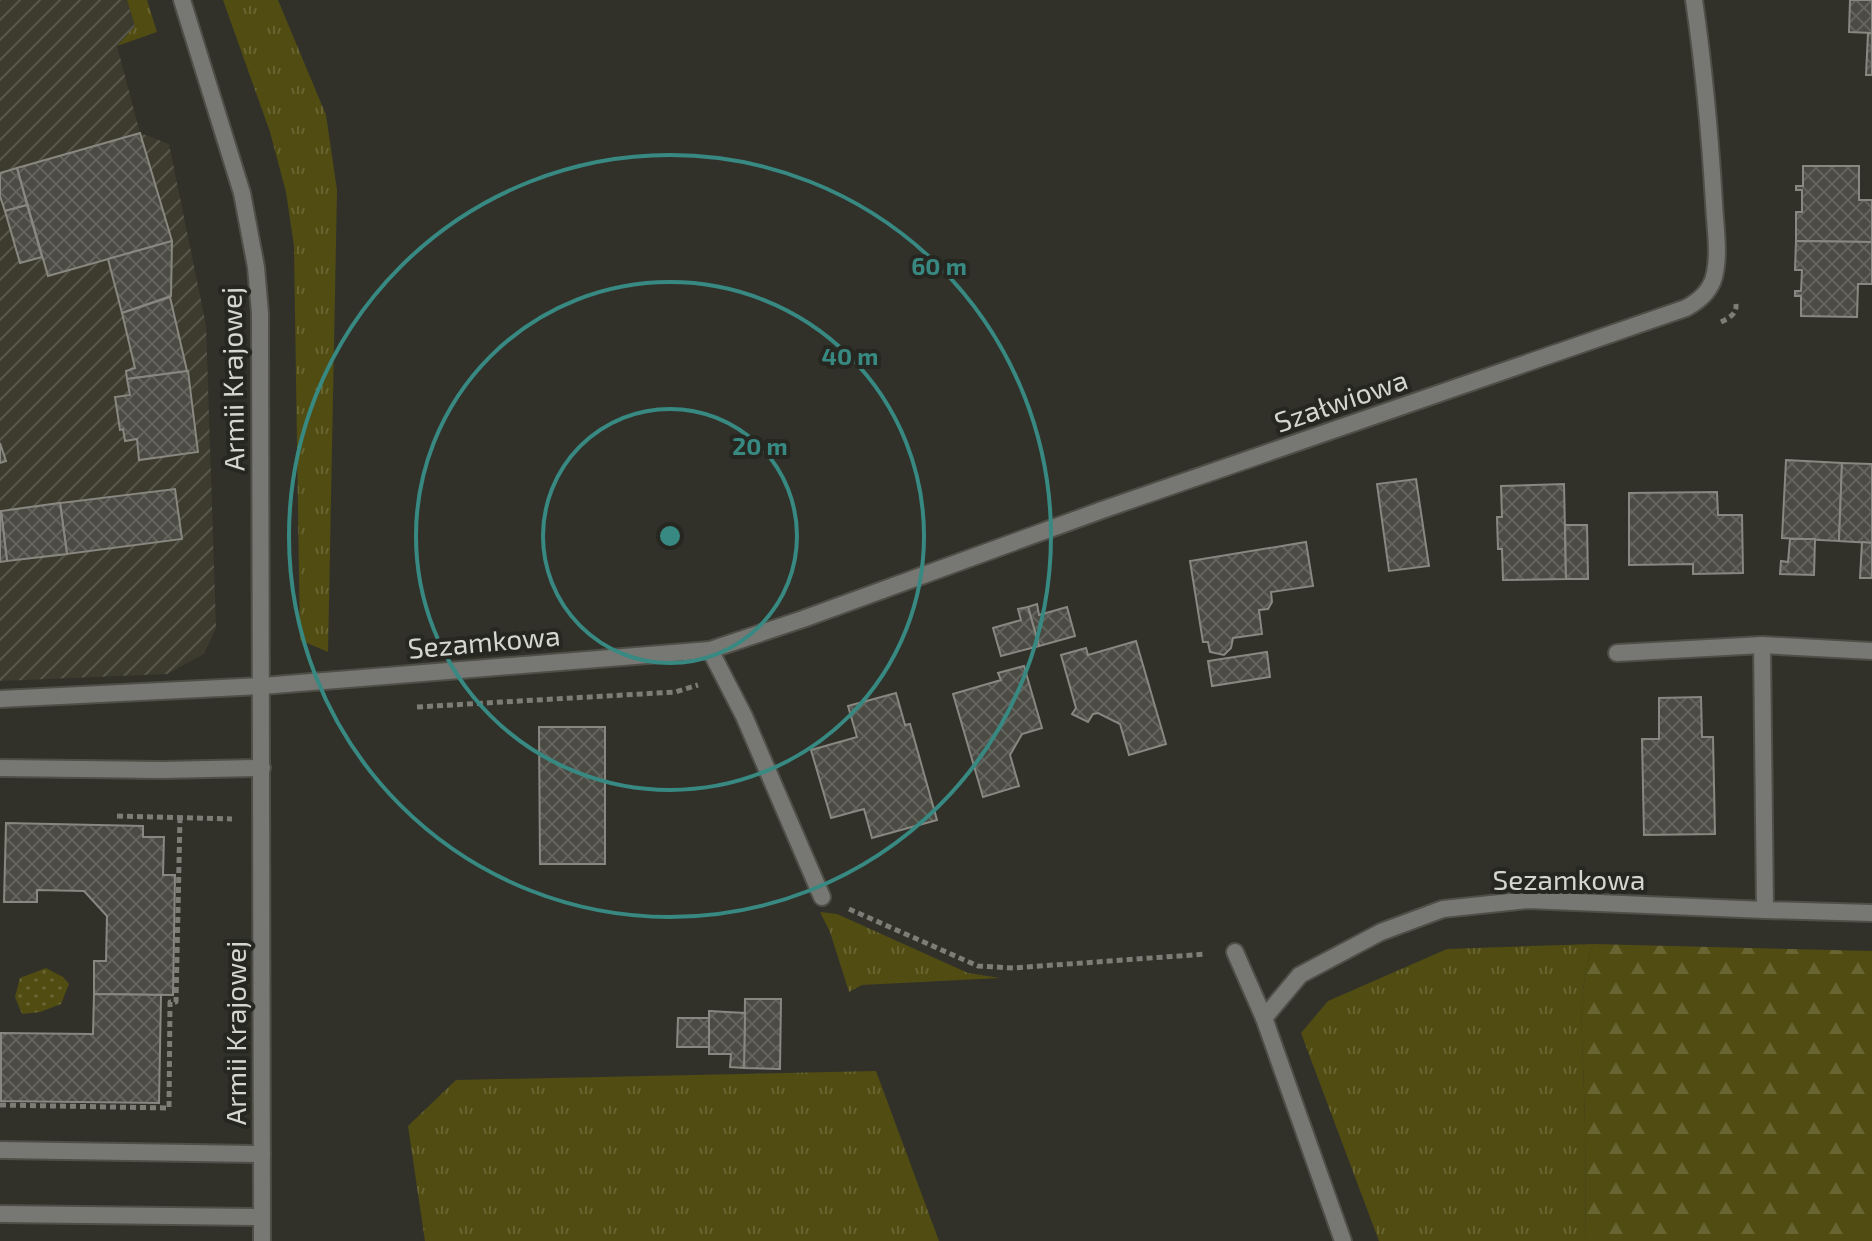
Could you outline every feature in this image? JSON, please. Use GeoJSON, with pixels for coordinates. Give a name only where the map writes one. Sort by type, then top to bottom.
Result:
{"type":"FeatureCollection","features":[{"type":"Feature","properties":{"kind":"street","name":"Armii Krajowej"},"geometry":{"type":"LineString","coordinates":[[182,0],[242,193],[256,267],[260,313],[262,1241]]}},
{"type":"Feature","properties":{"kind":"street","name":"Szałwiowa"},"geometry":{"type":"LineString","coordinates":[[710,650],[1699,301],[1713,279],[1716,243],[1709,123],[1694,0]]}},
{"type":"Feature","properties":{"kind":"street"},"geometry":{"type":"LineString","coordinates":[[1617,653],[1762,645],[1872,651]]}},
{"type":"Feature","properties":{"kind":"street"},"geometry":{"type":"LineString","coordinates":[[1762,645],[1765,910]]}},
{"type":"Feature","properties":{"kind":"street","name":"Sezamkowa"},"geometry":{"type":"LineString","coordinates":[[0,699],[262,686],[710,650]]}},
{"type":"Feature","properties":{"kind":"street"},"geometry":{"type":"LineString","coordinates":[[710,650],[744,716],[822,897]]}},
{"type":"Feature","properties":{"kind":"street"},"geometry":{"type":"LineString","coordinates":[[0,768],[262,768]]}},
{"type":"Feature","properties":{"kind":"street","name":"Sezamkowa"},"geometry":{"type":"LineString","coordinates":[[1264,1018],[1300,975],[1381,932],[1443,909],[1528,900],[1872,913]]}},
{"type":"Feature","properties":{"kind":"street"},"geometry":{"type":"LineString","coordinates":[[1235,952],[1264,1018],[1343,1241]]}},
{"type":"Feature","properties":{"kind":"street","name":"Armii Krajowej"},"geometry":{"type":"LineString","coordinates":[[0,1150],[262,1154]]}},
{"type":"Feature","properties":{"kind":"street"},"geometry":{"type":"LineString","coordinates":[[0,1214],[262,1217]]}},
{"type":"Feature","properties":{"kind":"path"},"geometry":{"type":"LineString","coordinates":[[117,816],[235,819]]}},
{"type":"Feature","properties":{"kind":"path"},"geometry":{"type":"LineString","coordinates":[[0,1105],[169,1108],[170,1002],[176,1002],[180,817]]}},
{"type":"Feature","properties":{"kind":"path"},"geometry":{"type":"LineString","coordinates":[[822,897],[978,966],[1013,968],[1235,952]]}},
{"type":"Feature","properties":{"kind":"shaded area"},"geometry":{"type":"Polygon","coordinates":[[[0,0],[127,0],[135,26],[117,46],[140,133],[169,144],[206,325],[216,628],[204,654],[167,674],[0,681],[0,0]]]}},
{"type":"Feature","properties":{"kind":"green space"},"geometry":{"type":"Polygon","coordinates":[[[127,0],[147,0],[157,32],[117,46],[135,26],[127,0]]]}},
{"type":"Feature","properties":{"kind":"green space"},"geometry":{"type":"Polygon","coordinates":[[[223,0],[278,0],[326,115],[337,190],[328,652],[300,640],[294,246],[286,192],[270,132],[223,0]]]}},
{"type":"Feature","properties":{"kind":"green space"},"geometry":{"type":"Polygon","coordinates":[[[820,912],[837,914],[968,973],[1000,978],[862,985],[849,992],[830,932],[820,912]]]}},
{"type":"Feature","properties":{"kind":"green space"},"geometry":{"type":"Polygon","coordinates":[[[1593,944],[1584,981],[1582,1017],[1586,1241],[1379,1241],[1301,1033],[1328,1001],[1447,949],[1593,944]]]}},
{"type":"Feature","properties":{"kind":"green space"},"geometry":{"type":"Polygon","coordinates":[[[1593,944],[1872,951],[1872,1241],[1586,1241],[1582,1017],[1584,981],[1593,944]]]}},
{"type":"Feature","properties":{"kind":"green space"},"geometry":{"type":"Polygon","coordinates":[[[46,968],[69,984],[61,1004],[40,1012],[22,1014],[15,997],[20,978],[46,968]]]}},
{"type":"Feature","properties":{"kind":"green space"},"geometry":{"type":"Polygon","coordinates":[[[876,1071],[939,1241],[425,1241],[408,1126],[456,1080],[876,1071]]]}},
{"type":"Feature","properties":{"kind":"building"},"geometry":{"type":"Polygon","coordinates":[[[1850,0],[1872,0],[1872,33],[1849,32],[1850,0]]]}},
{"type":"Feature","properties":{"kind":"building"},"geometry":{"type":"Polygon","coordinates":[[[1868,33],[1872,33],[1872,75],[1866,75],[1868,33]]]}},
{"type":"Feature","properties":{"kind":"building"},"geometry":{"type":"Polygon","coordinates":[[[140,133],[172,241],[48,276],[17,168],[140,133]]]}},
{"type":"Feature","properties":{"kind":"building"},"geometry":{"type":"Polygon","coordinates":[[[1803,166],[1859,166],[1859,200],[1872,200],[1872,242],[1796,241],[1796,212],[1802,212],[1802,190],[1796,190],[1796,186],[1803,186],[1803,166]]]}},
{"type":"Feature","properties":{"kind":"building"},"geometry":{"type":"Polygon","coordinates":[[[17,168],[27,205],[5,211],[0,196],[0,173],[17,168]]]}},
{"type":"Feature","properties":{"kind":"building"},"geometry":{"type":"Polygon","coordinates":[[[27,205],[42,257],[20,263],[5,211],[27,205]]]}},
{"type":"Feature","properties":{"kind":"building"},"geometry":{"type":"Polygon","coordinates":[[[172,241],[171,296],[122,313],[108,259],[172,241]]]}},
{"type":"Feature","properties":{"kind":"building"},"geometry":{"type":"Polygon","coordinates":[[[1796,241],[1872,242],[1872,284],[1858,284],[1857,317],[1801,316],[1801,296],[1795,296],[1795,291],[1801,291],[1802,270],[1795,270],[1796,241]]]}},
{"type":"Feature","properties":{"kind":"building"},"geometry":{"type":"Polygon","coordinates":[[[170,297],[187,371],[127,379],[126,371],[135,368],[122,313],[170,297]]]}},
{"type":"Feature","properties":{"kind":"building"},"geometry":{"type":"Polygon","coordinates":[[[188,371],[198,452],[139,460],[137,439],[125,441],[123,429],[120,430],[115,397],[130,395],[127,379],[188,371]]]}},
{"type":"Feature","properties":{"kind":"building"},"geometry":{"type":"Polygon","coordinates":[[[0,443],[6,461],[0,463],[0,443]]]}},
{"type":"Feature","properties":{"kind":"building"},"geometry":{"type":"Polygon","coordinates":[[[1786,460],[1842,463],[1839,541],[1782,538],[1786,460]]]}},
{"type":"Feature","properties":{"kind":"building"},"geometry":{"type":"Polygon","coordinates":[[[1842,463],[1872,464],[1872,543],[1839,541],[1842,463]]]}},
{"type":"Feature","properties":{"kind":"building"},"geometry":{"type":"Polygon","coordinates":[[[1416,479],[1429,566],[1389,571],[1377,484],[1416,479]]]}},
{"type":"Feature","properties":{"kind":"building"},"geometry":{"type":"Polygon","coordinates":[[[1564,484],[1566,579],[1503,580],[1497,517],[1502,517],[1501,486],[1564,484]]]}},
{"type":"Feature","properties":{"kind":"building"},"geometry":{"type":"Polygon","coordinates":[[[175,489],[182,539],[67,554],[60,503],[175,489]]]}},
{"type":"Feature","properties":{"kind":"building"},"geometry":{"type":"Polygon","coordinates":[[[1717,492],[1718,515],[1742,515],[1743,573],[1693,574],[1693,564],[1629,565],[1629,493],[1717,492]]]}},
{"type":"Feature","properties":{"kind":"building"},"geometry":{"type":"Polygon","coordinates":[[[60,503],[67,554],[7,561],[1,511],[60,503]]]}},
{"type":"Feature","properties":{"kind":"building"},"geometry":{"type":"Polygon","coordinates":[[[0,511],[7,561],[0,562],[0,511]]]}},
{"type":"Feature","properties":{"kind":"building"},"geometry":{"type":"Polygon","coordinates":[[[1565,525],[1587,525],[1588,579],[1566,579],[1565,525]]]}},
{"type":"Feature","properties":{"kind":"building"},"geometry":{"type":"Polygon","coordinates":[[[1790,539],[1815,539],[1814,575],[1780,574],[1781,561],[1788,562],[1790,539]]]}},
{"type":"Feature","properties":{"kind":"building"},"geometry":{"type":"Polygon","coordinates":[[[1306,542],[1313,586],[1271,592],[1272,602],[1268,609],[1259,610],[1262,634],[1233,638],[1231,648],[1224,655],[1210,652],[1208,642],[1203,642],[1190,561],[1306,542]]]}},
{"type":"Feature","properties":{"kind":"building"},"geometry":{"type":"Polygon","coordinates":[[[1862,542],[1872,543],[1872,578],[1860,578],[1862,542]]]}},
{"type":"Feature","properties":{"kind":"building"},"geometry":{"type":"Polygon","coordinates":[[[1037,604],[1039,615],[1067,607],[1075,636],[1039,646],[1028,607],[1037,604]]]}},
{"type":"Feature","properties":{"kind":"building"},"geometry":{"type":"Polygon","coordinates":[[[1028,607],[1039,646],[1001,656],[993,628],[1021,620],[1018,609],[1028,607]]]}},
{"type":"Feature","properties":{"kind":"building"},"geometry":{"type":"Polygon","coordinates":[[[1136,641],[1166,744],[1129,755],[1120,724],[1098,713],[1093,714],[1088,722],[1072,714],[1076,708],[1061,655],[1086,648],[1088,655],[1136,641]]]}},
{"type":"Feature","properties":{"kind":"building"},"geometry":{"type":"Polygon","coordinates":[[[1267,652],[1270,677],[1212,686],[1208,661],[1267,652]]]}},
{"type":"Feature","properties":{"kind":"building"},"geometry":{"type":"Polygon","coordinates":[[[1024,666],[1042,728],[1022,734],[1010,755],[1019,786],[983,797],[953,694],[1001,680],[998,673],[1024,666]]]}},
{"type":"Feature","properties":{"kind":"building"},"geometry":{"type":"Polygon","coordinates":[[[896,693],[905,725],[910,724],[937,820],[872,838],[864,809],[831,818],[811,750],[857,737],[848,706],[896,693]]]}},
{"type":"Feature","properties":{"kind":"building"},"geometry":{"type":"Polygon","coordinates":[[[1701,697],[1702,737],[1713,737],[1715,834],[1644,835],[1642,739],[1659,739],[1659,698],[1701,697]]]}},
{"type":"Feature","properties":{"kind":"building"},"geometry":{"type":"Polygon","coordinates":[[[539,727],[605,727],[605,864],[540,864],[539,727]]]}},
{"type":"Feature","properties":{"kind":"building"},"geometry":{"type":"Polygon","coordinates":[[[6,823],[143,826],[143,837],[164,837],[163,875],[175,875],[173,995],[94,994],[94,961],[106,961],[107,916],[84,891],[37,890],[37,902],[4,902],[6,823]]]}},
{"type":"Feature","properties":{"kind":"building"},"geometry":{"type":"Polygon","coordinates":[[[94,994],[161,995],[159,1103],[1,1101],[1,1033],[93,1034],[94,994]]]}},
{"type":"Feature","properties":{"kind":"building"},"geometry":{"type":"Polygon","coordinates":[[[745,999],[781,999],[780,1069],[744,1068],[745,999]]]}},
{"type":"Feature","properties":{"kind":"building"},"geometry":{"type":"Polygon","coordinates":[[[709,1011],[745,1013],[744,1068],[730,1067],[731,1054],[709,1054],[709,1011]]]}},
{"type":"Feature","properties":{"kind":"building"},"geometry":{"type":"Polygon","coordinates":[[[678,1018],[709,1018],[709,1047],[677,1047],[678,1018]]]}}]}
